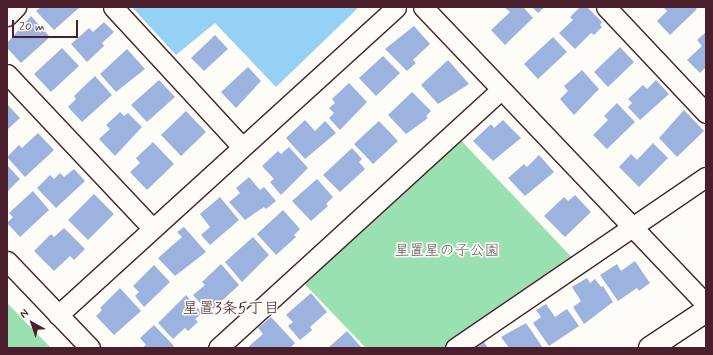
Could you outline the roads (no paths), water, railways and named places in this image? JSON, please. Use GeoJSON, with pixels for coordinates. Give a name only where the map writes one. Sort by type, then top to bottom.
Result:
{"type":"FeatureCollection","features":[{"type":"Feature","properties":{"kind":"street"},"geometry":{"type":"LineString","coordinates":[[7,16],[16,7]]}},
{"type":"Feature","properties":{"kind":"street"},"geometry":{"type":"LineString","coordinates":[[113,7],[242,147]]}},
{"type":"Feature","properties":{"kind":"street"},"geometry":{"type":"LineString","coordinates":[[58,315],[396,7]]}},
{"type":"Feature","properties":{"kind":"street"},"geometry":{"type":"LineString","coordinates":[[423,7],[706,304]]}},
{"type":"Feature","properties":{"kind":"street"},"geometry":{"type":"LineString","coordinates":[[606,7],[706,113]]}},
{"type":"Feature","properties":{"kind":"street"},"geometry":{"type":"LineString","coordinates":[[7,74],[152,228]]}},
{"type":"Feature","properties":{"kind":"street"},"geometry":{"type":"LineString","coordinates":[[218,348],[501,90]]}},
{"type":"Feature","properties":{"kind":"street"},"geometry":{"type":"LineString","coordinates":[[456,348],[706,177]]}},
{"type":"Feature","properties":{"kind":"street"},"geometry":{"type":"LineString","coordinates":[[7,261],[90,348]]}},
{"type":"Feature","properties":{"kind":"street"},"geometry":{"type":"LineString","coordinates":[[650,348],[706,311]]}},
{"type":"Feature","properties":{"kind":"water"},"geometry":{"type":"Polygon","coordinates":[[[132,7],[359,7],[276,87],[215,23],[176,55],[132,7]]]}},
{"type":"Feature","properties":{"kind":"district","name":"星置3条5丁目"},"geometry":{"type":"Point","coordinates":[231,309]}},
{"type":"Feature","properties":{"kind":"park label","name":"星置星の子公園"},"geometry":{"type":"Point","coordinates":[447,252]}}]}
